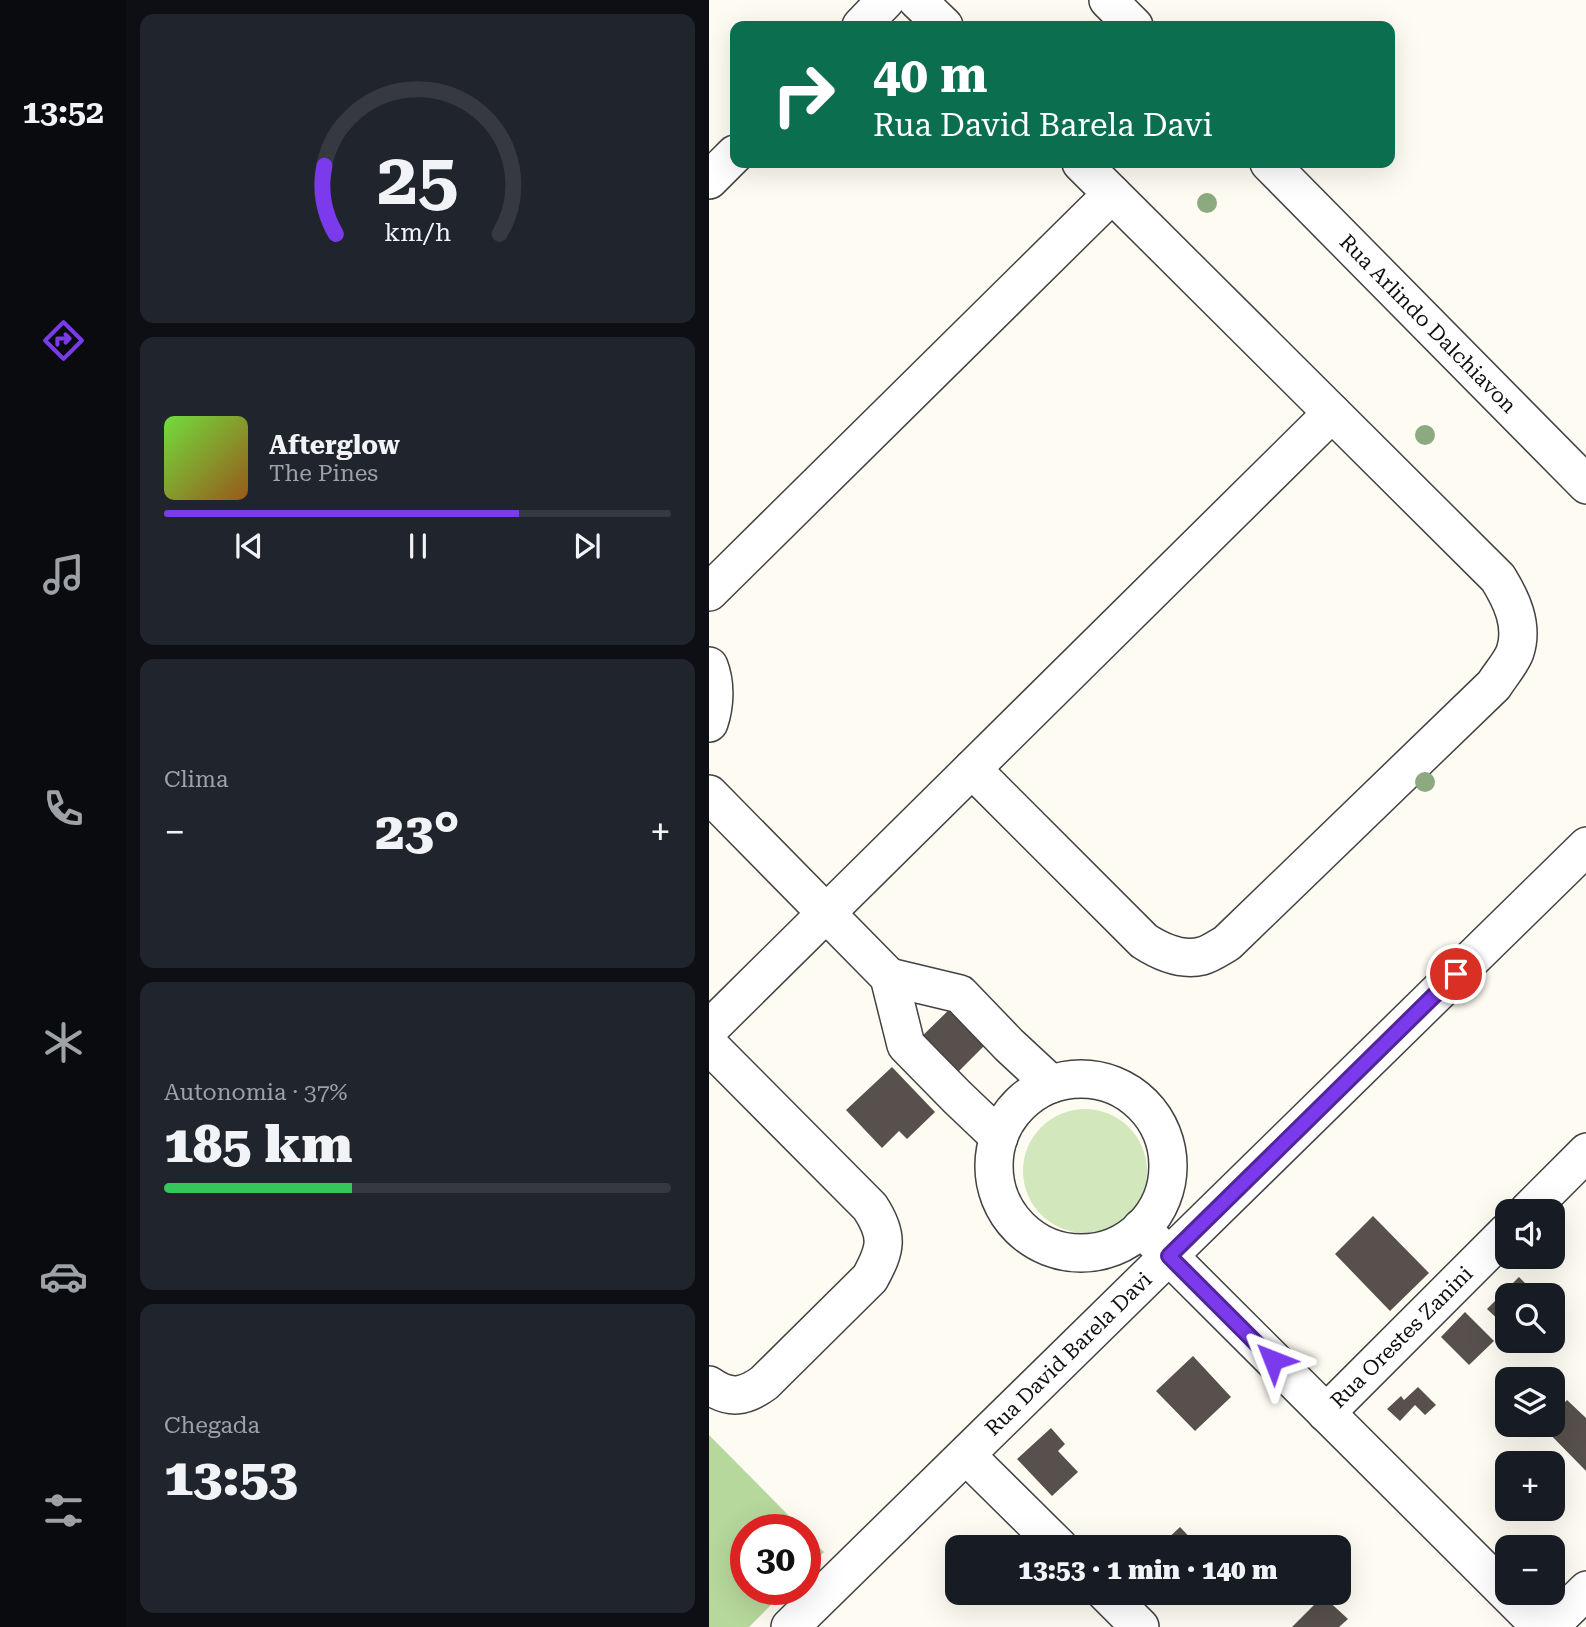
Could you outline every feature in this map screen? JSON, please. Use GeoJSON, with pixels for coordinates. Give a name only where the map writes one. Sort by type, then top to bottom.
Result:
{"type":"FeatureCollection","features":[{"type":"Feature","properties":{"kind":"street"},"geometry":{"type":"LineString","coordinates":[[866,21],[886,0]]}},
{"type":"Feature","properties":{"kind":"street"},"geometry":{"type":"LineString","coordinates":[[917,0],[939,21]]}},
{"type":"Feature","properties":{"kind":"street"},"geometry":{"type":"LineString","coordinates":[[1108,0],[1129,21]]}},
{"type":"Feature","properties":{"kind":"street"},"geometry":{"type":"LineString","coordinates":[[709,180],[730,159]]}},
{"type":"Feature","properties":{"kind":"street"},"geometry":{"type":"LineString","coordinates":[[972,769],[1144,941],[1160,951],[1179,956],[1203,956],[1227,943],[1494,685],[1515,652],[1518,622],[1511,599],[1498,578],[1086,168]]}},
{"type":"Feature","properties":{"kind":"street","name":"Rua Arlindo Dalchiavon"},"geometry":{"type":"LineString","coordinates":[[1274,168],[1586,485]]}},
{"type":"Feature","properties":{"kind":"street"},"geometry":{"type":"LineString","coordinates":[[709,592],[1112,194]]}},
{"type":"Feature","properties":{"kind":"street"},"geometry":{"type":"LineString","coordinates":[[709,1029],[1332,413]]}},
{"type":"Feature","properties":{"kind":"street"},"geometry":{"type":"LineString","coordinates":[[709,666],[713,677],[713,710],[709,723]]}},
{"type":"Feature","properties":{"kind":"street"},"geometry":{"type":"LineString","coordinates":[[709,794],[889,977],[906,1045],[956,1097],[999,1136]]}},
{"type":"Feature","properties":{"kind":"street","name":"Rua David Barela Davi"},"geometry":{"type":"LineString","coordinates":[[790,1627],[1586,846]]}},
{"type":"Feature","properties":{"kind":"street"},"geometry":{"type":"LineString","coordinates":[[889,977],[960,994],[1051,1084]]}},
{"type":"Feature","properties":{"kind":"street"},"geometry":{"type":"LineString","coordinates":[[709,1045],[870,1207],[882,1225],[884,1244],[880,1259],[869,1278],[764,1383],[749,1394],[733,1395],[717,1391],[709,1385]]}},
{"type":"Feature","properties":{"kind":"street"},"geometry":{"type":"LineString","coordinates":[[1070,1079],[1090,1079],[1109,1083],[1126,1091],[1142,1104],[1163,1137],[1167,1176],[1153,1213],[1141,1228],[1125,1241],[1107,1249],[1088,1253],[1067,1252],[1031,1238],[1016,1225],[1005,1210],[998,1192],[994,1155],[999,1136],[1019,1105],[1051,1084],[1070,1079]]}},
{"type":"Feature","properties":{"kind":"street"},"geometry":{"type":"LineString","coordinates":[[1539,1199],[1586,1152]]}},
{"type":"Feature","properties":{"kind":"street"},"geometry":{"type":"LineString","coordinates":[[1141,1228],[1541,1627]]}},
{"type":"Feature","properties":{"kind":"street","name":"Rua Orestes Zanini"},"geometry":{"type":"LineString","coordinates":[[1326,1413],[1495,1244]]}},
{"type":"Feature","properties":{"kind":"street"},"geometry":{"type":"LineString","coordinates":[[966,1455],[1047,1535]]}},
{"type":"Feature","properties":{"kind":"street"},"geometry":{"type":"LineString","coordinates":[[1549,1627],[1586,1590]]}},
{"type":"Feature","properties":{"kind":"street"},"geometry":{"type":"LineString","coordinates":[[1118,1605],[1140,1627]]}},
{"type":"Feature","properties":{"kind":"green space"},"geometry":{"type":"Polygon","coordinates":[[[1085,1109],[1109,1114],[1129,1127],[1142,1147],[1147,1171],[1142,1195],[1129,1215],[1109,1228],[1085,1233],[1061,1228],[1041,1215],[1028,1195],[1023,1171],[1028,1147],[1041,1127],[1061,1114],[1085,1109]]]}},
{"type":"Feature","properties":{"kind":"green space"},"geometry":{"type":"Polygon","coordinates":[[[709,1435],[787,1514],[730,1514],[730,1605],[771,1605],[749,1627],[709,1627],[709,1435]]]}},
{"type":"Feature","properties":{"kind":"building"},"geometry":{"type":"Polygon","coordinates":[[[958,1001],[993,1037],[949,1081],[913,1045],[958,1001]]]}},
{"type":"Feature","properties":{"kind":"building"},"geometry":{"type":"Polygon","coordinates":[[[892,1067],[935,1112],[907,1139],[899,1131],[882,1148],[846,1110],[892,1067]]]}},
{"type":"Feature","properties":{"kind":"building"},"geometry":{"type":"Polygon","coordinates":[[[1373,1216],[1429,1273],[1390,1311],[1335,1254],[1373,1216]]]}},
{"type":"Feature","properties":{"kind":"building"},"geometry":{"type":"Polygon","coordinates":[[[1519,1277],[1525,1283],[1513,1283],[1519,1277]]]}},
{"type":"Feature","properties":{"kind":"building"},"geometry":{"type":"Polygon","coordinates":[[[1495,1301],[1495,1317],[1487,1309],[1495,1301]]]}},
{"type":"Feature","properties":{"kind":"building"},"geometry":{"type":"Polygon","coordinates":[[[1465,1312],[1494,1341],[1469,1365],[1441,1337],[1465,1312]]]}},
{"type":"Feature","properties":{"kind":"building"},"geometry":{"type":"Polygon","coordinates":[[[1193,1356],[1231,1397],[1195,1431],[1156,1391],[1193,1356]]]}},
{"type":"Feature","properties":{"kind":"building"},"geometry":{"type":"Polygon","coordinates":[[[1418,1387],[1436,1405],[1425,1415],[1415,1405],[1400,1421],[1387,1409],[1401,1396],[1404,1400],[1418,1387]]]}},
{"type":"Feature","properties":{"kind":"building"},"geometry":{"type":"Polygon","coordinates":[[[1567,1400],[1587,1419],[1587,1472],[1553,1437],[1565,1437],[1567,1400]]]}},
{"type":"Feature","properties":{"kind":"building"},"geometry":{"type":"Polygon","coordinates":[[[1051,1428],[1065,1444],[1058,1451],[1078,1472],[1052,1496],[1017,1459],[1051,1428]]]}},
{"type":"Feature","properties":{"kind":"building"},"geometry":{"type":"Polygon","coordinates":[[[1180,1527],[1188,1535],[1172,1535],[1180,1527]]]}},
{"type":"Feature","properties":{"kind":"building"},"geometry":{"type":"Polygon","coordinates":[[[1314,1605],[1333,1605],[1348,1619],[1339,1627],[1292,1627],[1314,1605]]]}},
{"type":"Feature","properties":{"kind":"route"},"geometry":{"type":"LineString","coordinates":[[1273,1360],[1169,1256],[1456,974]]}}]}
